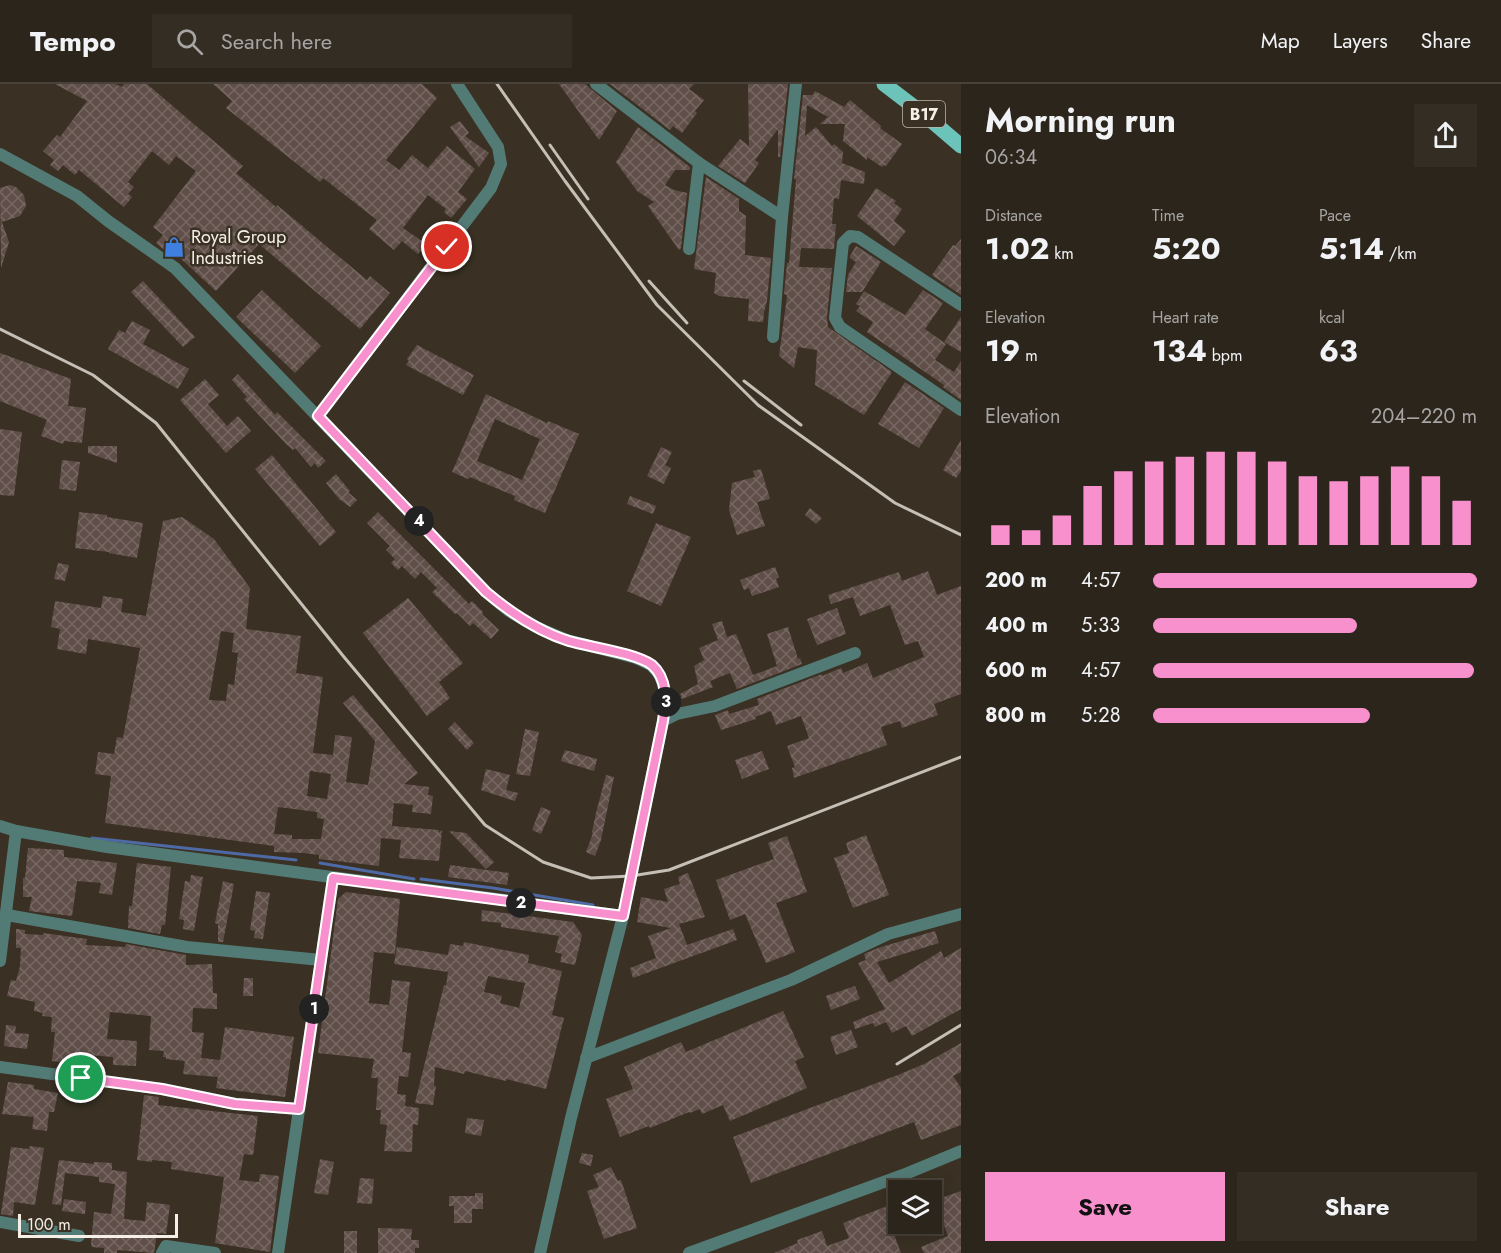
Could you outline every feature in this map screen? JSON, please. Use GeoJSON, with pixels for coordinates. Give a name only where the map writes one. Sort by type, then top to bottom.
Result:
{"type":"FeatureCollection","features":[{"type":"Feature","properties":{"kind":"main road","name":"B17"},"geometry":{"type":"LineString","coordinates":[[884,84],[961,146]]}},
{"type":"Feature","properties":{"kind":"street"},"geometry":{"type":"LineString","coordinates":[[318,416],[479,206],[499,173],[501,159],[498,147],[457,84]]}},
{"type":"Feature","properties":{"kind":"street"},"geometry":{"type":"LineString","coordinates":[[596,84],[699,163],[782,217]]}},
{"type":"Feature","properties":{"kind":"street"},"geometry":{"type":"LineString","coordinates":[[773,337],[782,217],[796,84]]}},
{"type":"Feature","properties":{"kind":"street"},"geometry":{"type":"LineString","coordinates":[[0,154],[77,196],[175,268],[486,592],[509,611],[536,627],[567,640],[636,658],[651,665],[659,674],[666,701],[623,916],[586,1058],[540,1253]]}},
{"type":"Feature","properties":{"kind":"street"},"geometry":{"type":"LineString","coordinates":[[689,249],[699,163]]}},
{"type":"Feature","properties":{"kind":"street"},"geometry":{"type":"LineString","coordinates":[[961,305],[858,237],[850,236],[843,243],[835,318],[840,327],[961,410]]}},
{"type":"Feature","properties":{"kind":"street"},"geometry":{"type":"LineString","coordinates":[[663,721],[676,714],[715,706],[855,653]]}},
{"type":"Feature","properties":{"kind":"street"},"geometry":{"type":"LineString","coordinates":[[0,826],[16,831],[107,846],[623,916]]}},
{"type":"Feature","properties":{"kind":"street"},"geometry":{"type":"LineString","coordinates":[[0,961],[16,831]]}},
{"type":"Feature","properties":{"kind":"street"},"geometry":{"type":"LineString","coordinates":[[278,1253],[333,878]]}},
{"type":"Feature","properties":{"kind":"street"},"geometry":{"type":"LineString","coordinates":[[586,1058],[790,980],[888,934],[961,914]]}},
{"type":"Feature","properties":{"kind":"street"},"geometry":{"type":"LineString","coordinates":[[7,915],[187,946],[321,960]]}},
{"type":"Feature","properties":{"kind":"street"},"geometry":{"type":"LineString","coordinates":[[0,1067],[162,1089],[235,1104],[299,1109]]}},
{"type":"Feature","properties":{"kind":"street"},"geometry":{"type":"LineString","coordinates":[[689,1253],[903,1175],[961,1151]]}},
{"type":"Feature","properties":{"kind":"street"},"geometry":{"type":"LineString","coordinates":[[0,1222],[79,1236]]}},
{"type":"Feature","properties":{"kind":"street"},"geometry":{"type":"LineString","coordinates":[[162,1253],[166,1246],[214,1253]]}},
{"type":"Feature","properties":{"kind":"building"},"geometry":{"type":"Polygon","coordinates":[[[55,84],[115,84],[122,87],[124,84],[147,84],[243,166],[236,173],[367,280],[370,276],[390,293],[360,329],[259,244],[216,291],[167,246],[164,250],[156,243],[163,235],[153,227],[196,171],[176,156],[169,165],[152,151],[128,182],[134,187],[128,194],[132,197],[124,207],[79,170],[75,175],[63,165],[58,171],[50,165],[54,160],[43,151],[57,135],[60,137],[87,101],[55,84]]]}},
{"type":"Feature","properties":{"kind":"building"},"geometry":{"type":"Polygon","coordinates":[[[213,84],[422,84],[437,98],[386,160],[399,170],[412,155],[428,168],[447,146],[475,169],[458,192],[467,199],[451,218],[444,212],[446,209],[428,195],[403,228],[426,244],[418,254],[402,241],[394,250],[369,229],[377,220],[323,178],[320,182],[226,108],[232,101],[213,84]]]}},
{"type":"Feature","properties":{"kind":"building"},"geometry":{"type":"Polygon","coordinates":[[[559,84],[585,84],[617,111],[599,140],[559,84]]]}},
{"type":"Feature","properties":{"kind":"building"},"geometry":{"type":"Polygon","coordinates":[[[610,84],[694,84],[689,89],[704,100],[682,133],[673,126],[670,130],[610,84]]]}},
{"type":"Feature","properties":{"kind":"building"},"geometry":{"type":"Polygon","coordinates":[[[748,84],[788,84],[780,157],[778,157],[778,129],[755,160],[759,163],[745,183],[718,166],[740,139],[749,146],[748,84]]]}},
{"type":"Feature","properties":{"kind":"building"},"geometry":{"type":"Polygon","coordinates":[[[815,91],[844,107],[850,100],[881,126],[880,128],[902,144],[886,166],[882,167],[867,157],[867,160],[843,141],[845,124],[820,124],[828,117],[807,105],[805,136],[816,127],[832,146],[834,144],[843,152],[842,163],[865,172],[864,184],[841,180],[839,199],[834,198],[832,224],[836,224],[834,249],[801,248],[799,267],[832,268],[828,327],[892,372],[864,415],[815,385],[817,350],[798,347],[794,368],[779,356],[787,295],[784,294],[787,263],[789,263],[796,179],[794,179],[803,95],[813,95],[815,91]]]}},
{"type":"Feature","properties":{"kind":"building"},"geometry":{"type":"Polygon","coordinates":[[[460,121],[469,133],[465,136],[489,153],[479,167],[450,127],[460,121]]]}},
{"type":"Feature","properties":{"kind":"building"},"geometry":{"type":"Polygon","coordinates":[[[638,127],[690,167],[690,170],[675,170],[665,185],[687,193],[679,250],[648,206],[654,202],[637,191],[616,162],[638,127]]]}},
{"type":"Feature","properties":{"kind":"building"},"geometry":{"type":"Polygon","coordinates":[[[706,177],[739,199],[739,211],[746,216],[745,255],[771,258],[763,322],[748,321],[749,299],[719,296],[714,293],[716,273],[694,269],[706,177]]]}},
{"type":"Feature","properties":{"kind":"building"},"geometry":{"type":"Polygon","coordinates":[[[10,185],[16,187],[24,195],[26,206],[20,216],[2,222],[9,242],[1,268],[0,188],[10,185]]]}},
{"type":"Feature","properties":{"kind":"building"},"geometry":{"type":"Polygon","coordinates":[[[876,188],[896,201],[894,203],[902,209],[894,221],[906,231],[894,246],[857,216],[876,188]]]}},
{"type":"Feature","properties":{"kind":"building"},"geometry":{"type":"Polygon","coordinates":[[[961,239],[961,295],[932,275],[953,245],[955,246],[961,239]]]}},
{"type":"Feature","properties":{"kind":"building"},"geometry":{"type":"Polygon","coordinates":[[[856,246],[881,262],[862,292],[846,292],[848,275],[856,262],[850,256],[856,246]]]}},
{"type":"Feature","properties":{"kind":"building"},"geometry":{"type":"Polygon","coordinates":[[[143,281],[195,337],[183,347],[131,292],[143,281]]]}},
{"type":"Feature","properties":{"kind":"building"},"geometry":{"type":"Polygon","coordinates":[[[262,290],[321,346],[295,373],[236,317],[262,290]]]}},
{"type":"Feature","properties":{"kind":"building"},"geometry":{"type":"Polygon","coordinates":[[[923,290],[943,303],[925,329],[946,344],[935,360],[954,372],[961,361],[961,400],[943,387],[944,385],[867,332],[873,322],[856,311],[860,306],[856,304],[864,291],[905,315],[923,290]]]}},
{"type":"Feature","properties":{"kind":"building"},"geometry":{"type":"Polygon","coordinates":[[[961,317],[961,352],[944,342],[961,317]]]}},
{"type":"Feature","properties":{"kind":"building"},"geometry":{"type":"Polygon","coordinates":[[[132,321],[150,330],[143,344],[189,369],[178,389],[108,349],[119,330],[125,333],[132,321]]]}},
{"type":"Feature","properties":{"kind":"building"},"geometry":{"type":"Polygon","coordinates":[[[417,345],[474,375],[463,395],[406,365],[409,360],[407,359],[417,345]]]}},
{"type":"Feature","properties":{"kind":"building"},"geometry":{"type":"Polygon","coordinates":[[[0,353],[71,379],[68,406],[86,408],[82,443],[64,441],[63,444],[41,436],[47,420],[0,401],[0,353]]]}},
{"type":"Feature","properties":{"kind":"building"},"geometry":{"type":"Polygon","coordinates":[[[238,374],[275,415],[277,412],[326,461],[318,468],[315,463],[311,467],[295,448],[293,450],[285,443],[244,399],[247,397],[232,380],[238,374]]]}},
{"type":"Feature","properties":{"kind":"building"},"geometry":{"type":"Polygon","coordinates":[[[205,379],[219,395],[208,404],[227,426],[238,416],[251,431],[226,453],[180,400],[205,379]]]}},
{"type":"Feature","properties":{"kind":"building"},"geometry":{"type":"Polygon","coordinates":[[[905,382],[944,408],[919,448],[878,424],[905,382]]]}},
{"type":"Feature","properties":{"kind":"building"},"geometry":{"type":"Polygon","coordinates":[[[486,394],[547,423],[548,421],[579,434],[545,513],[514,500],[515,496],[452,472],[486,394]],[[495,419],[477,461],[522,480],[540,439],[495,419]]]}},
{"type":"Feature","properties":{"kind":"building"},"geometry":{"type":"Polygon","coordinates":[[[0,429],[22,432],[14,496],[0,495],[0,429]]]}},
{"type":"Feature","properties":{"kind":"building"},"geometry":{"type":"Polygon","coordinates":[[[961,440],[961,471],[956,478],[943,470],[961,440]]]}},
{"type":"Feature","properties":{"kind":"building"},"geometry":{"type":"Polygon","coordinates":[[[88,446],[117,446],[117,463],[88,453],[88,446]]]}},
{"type":"Feature","properties":{"kind":"building"},"geometry":{"type":"Polygon","coordinates":[[[661,447],[672,452],[665,465],[671,468],[664,484],[647,476],[661,447]]]}},
{"type":"Feature","properties":{"kind":"building"},"geometry":{"type":"Polygon","coordinates":[[[272,455],[336,532],[320,546],[255,469],[272,455]]]}},
{"type":"Feature","properties":{"kind":"building"},"geometry":{"type":"Polygon","coordinates":[[[62,460],[80,462],[76,491],[59,489],[62,460]]]}},
{"type":"Feature","properties":{"kind":"building"},"geometry":{"type":"Polygon","coordinates":[[[761,469],[770,499],[757,502],[765,526],[737,535],[729,510],[732,483],[755,477],[753,471],[761,469]]]}},
{"type":"Feature","properties":{"kind":"building"},"geometry":{"type":"Polygon","coordinates":[[[336,474],[350,491],[348,492],[357,500],[350,507],[339,499],[326,483],[336,474]]]}},
{"type":"Feature","properties":{"kind":"building"},"geometry":{"type":"Polygon","coordinates":[[[630,496],[656,506],[653,514],[627,504],[630,496]]]}},
{"type":"Feature","properties":{"kind":"building"},"geometry":{"type":"Polygon","coordinates":[[[810,508],[822,518],[816,524],[805,515],[810,508]]]}},
{"type":"Feature","properties":{"kind":"building"},"geometry":{"type":"Polygon","coordinates":[[[79,512],[143,523],[137,558],[75,548],[79,512]]]}},
{"type":"Feature","properties":{"kind":"building"},"geometry":{"type":"Polygon","coordinates":[[[378,512],[469,604],[472,601],[483,612],[482,614],[499,630],[491,639],[473,623],[470,626],[432,592],[437,588],[421,572],[415,579],[402,566],[398,570],[391,563],[395,559],[386,550],[390,546],[367,523],[378,512]]]}},
{"type":"Feature","properties":{"kind":"building"},"geometry":{"type":"Polygon","coordinates":[[[182,517],[214,539],[250,588],[246,629],[301,636],[296,673],[323,677],[313,753],[333,755],[335,735],[352,737],[346,782],[368,785],[375,741],[343,703],[353,695],[418,773],[404,784],[429,787],[428,795],[433,796],[431,814],[412,812],[413,805],[394,803],[392,826],[439,830],[439,833],[442,830],[439,861],[399,858],[401,840],[381,838],[379,866],[319,859],[319,855],[304,853],[274,852],[274,846],[105,823],[111,776],[95,774],[98,752],[114,754],[117,737],[123,738],[140,648],[88,639],[86,654],[57,649],[60,629],[51,627],[55,601],[101,608],[103,596],[123,599],[121,612],[146,616],[163,521],[182,517]],[[221,631],[209,700],[226,701],[228,684],[234,685],[238,653],[232,652],[234,633],[221,631]],[[310,771],[307,796],[327,799],[331,774],[310,771]],[[278,807],[274,834],[292,835],[292,839],[321,839],[324,819],[317,818],[317,812],[278,807]]]}},
{"type":"Feature","properties":{"kind":"building"},"geometry":{"type":"Polygon","coordinates":[[[656,523],[691,537],[661,606],[627,591],[656,523]]]}},
{"type":"Feature","properties":{"kind":"building"},"geometry":{"type":"Polygon","coordinates":[[[58,563],[69,565],[65,581],[54,579],[58,563]]]}},
{"type":"Feature","properties":{"kind":"building"},"geometry":{"type":"Polygon","coordinates":[[[775,567],[779,577],[776,579],[779,587],[752,596],[749,588],[744,590],[740,580],[775,567]]]}},
{"type":"Feature","properties":{"kind":"building"},"geometry":{"type":"Polygon","coordinates":[[[928,571],[937,595],[961,586],[961,694],[934,704],[938,715],[902,728],[900,721],[881,727],[887,745],[794,778],[792,768],[795,767],[787,746],[809,738],[801,716],[776,725],[771,711],[755,717],[756,719],[721,730],[715,715],[728,710],[729,714],[759,705],[757,699],[822,674],[822,676],[841,668],[843,673],[867,663],[873,678],[924,657],[918,641],[905,645],[890,605],[860,616],[853,597],[831,604],[828,595],[899,572],[902,581],[928,571]]]}},
{"type":"Feature","properties":{"kind":"building"},"geometry":{"type":"Polygon","coordinates":[[[408,598],[463,663],[439,682],[450,698],[427,716],[363,633],[408,598]]]}},
{"type":"Feature","properties":{"kind":"building"},"geometry":{"type":"Polygon","coordinates":[[[837,608],[846,634],[817,645],[807,619],[837,608]]]}},
{"type":"Feature","properties":{"kind":"building"},"geometry":{"type":"Polygon","coordinates":[[[722,621],[727,637],[736,634],[753,675],[777,666],[767,634],[788,627],[798,659],[800,658],[802,664],[737,689],[730,673],[710,681],[713,687],[682,699],[680,694],[698,684],[694,666],[704,660],[699,648],[718,640],[712,624],[722,621]]]}},
{"type":"Feature","properties":{"kind":"building"},"geometry":{"type":"Polygon","coordinates":[[[455,722],[474,743],[467,750],[448,729],[455,722]]]}},
{"type":"Feature","properties":{"kind":"building"},"geometry":{"type":"Polygon","coordinates":[[[525,729],[539,732],[530,776],[516,774],[525,729]]]}},
{"type":"Feature","properties":{"kind":"building"},"geometry":{"type":"Polygon","coordinates":[[[565,750],[597,759],[594,771],[561,761],[565,750]]]}},
{"type":"Feature","properties":{"kind":"building"},"geometry":{"type":"Polygon","coordinates":[[[762,751],[769,769],[742,779],[735,760],[762,751]]]}},
{"type":"Feature","properties":{"kind":"building"},"geometry":{"type":"Polygon","coordinates":[[[486,769],[510,775],[506,790],[518,793],[515,801],[481,790],[486,769]]]}},
{"type":"Feature","properties":{"kind":"building"},"geometry":{"type":"Polygon","coordinates":[[[606,775],[614,777],[601,840],[595,856],[586,852],[593,833],[606,775]]]}},
{"type":"Feature","properties":{"kind":"building"},"geometry":{"type":"Polygon","coordinates":[[[541,807],[551,811],[541,834],[532,830],[541,807]]]}},
{"type":"Feature","properties":{"kind":"building"},"geometry":{"type":"Polygon","coordinates":[[[449,831],[466,833],[494,862],[486,869],[449,831]]]}},
{"type":"Feature","properties":{"kind":"building"},"geometry":{"type":"Polygon","coordinates":[[[866,835],[889,895],[853,908],[834,858],[849,853],[846,843],[866,835]]]}},
{"type":"Feature","properties":{"kind":"building"},"geometry":{"type":"Polygon","coordinates":[[[787,836],[807,892],[776,903],[795,952],[766,963],[745,914],[730,920],[716,880],[774,859],[768,843],[787,836]]]}},
{"type":"Feature","properties":{"kind":"building"},"geometry":{"type":"Polygon","coordinates":[[[28,848],[64,850],[64,857],[117,863],[112,895],[99,893],[101,883],[77,881],[72,916],[29,911],[32,897],[23,897],[23,878],[25,878],[28,848]]]}},
{"type":"Feature","properties":{"kind":"building"},"geometry":{"type":"Polygon","coordinates":[[[137,863],[171,867],[165,925],[162,925],[160,934],[128,928],[129,906],[132,906],[137,863]]]}},
{"type":"Feature","properties":{"kind":"building"},"geometry":{"type":"Polygon","coordinates":[[[450,865],[509,873],[507,885],[448,877],[450,865]]]}},
{"type":"Feature","properties":{"kind":"building"},"geometry":{"type":"Polygon","coordinates":[[[688,873],[705,917],[679,924],[687,945],[733,929],[737,940],[633,978],[630,968],[656,958],[648,936],[671,928],[637,922],[641,897],[668,902],[664,889],[680,884],[678,877],[688,873]]]}},
{"type":"Feature","properties":{"kind":"building"},"geometry":{"type":"Polygon","coordinates":[[[191,875],[203,877],[194,931],[183,929],[184,920],[179,919],[185,881],[190,882],[191,875]]]}},
{"type":"Feature","properties":{"kind":"building"},"geometry":{"type":"Polygon","coordinates":[[[223,881],[234,884],[223,942],[218,942],[218,924],[215,923],[223,881]]]}},
{"type":"Feature","properties":{"kind":"building"},"geometry":{"type":"Polygon","coordinates":[[[256,891],[270,893],[263,939],[254,938],[255,931],[250,930],[256,891]]]}},
{"type":"Feature","properties":{"kind":"building"},"geometry":{"type":"Polygon","coordinates":[[[346,892],[400,899],[395,954],[374,952],[369,1003],[389,1005],[392,980],[410,982],[402,1052],[411,1053],[408,1077],[399,1076],[397,1094],[406,1095],[405,1106],[419,1108],[418,1125],[413,1124],[412,1152],[384,1151],[387,1125],[380,1124],[381,1110],[376,1110],[378,1078],[371,1078],[374,1059],[318,1053],[338,899],[346,892]]]}},
{"type":"Feature","properties":{"kind":"building"},"geometry":{"type":"Polygon","coordinates":[[[482,910],[573,922],[582,935],[575,965],[560,962],[562,954],[555,952],[559,936],[501,927],[501,923],[481,921],[482,910]]]}},
{"type":"Feature","properties":{"kind":"building"},"geometry":{"type":"Polygon","coordinates":[[[16,929],[25,930],[25,934],[43,935],[43,933],[87,939],[86,945],[125,947],[126,944],[186,955],[186,965],[212,964],[213,993],[217,993],[217,1009],[193,1008],[192,1032],[204,1033],[201,1058],[220,1060],[225,1027],[294,1037],[285,1097],[216,1088],[218,1077],[183,1074],[185,1061],[166,1059],[163,1057],[164,1051],[149,1050],[151,1016],[110,1012],[107,1039],[137,1041],[136,1066],[113,1065],[113,1057],[89,1055],[89,1058],[69,1056],[68,1063],[52,1061],[55,1032],[51,1032],[52,1017],[42,1016],[43,1013],[34,1011],[35,1002],[7,996],[11,980],[16,981],[20,966],[21,948],[16,948],[16,929]]]}},
{"type":"Feature","properties":{"kind":"building"},"geometry":{"type":"Polygon","coordinates":[[[935,931],[939,943],[877,962],[889,983],[941,951],[944,958],[961,948],[961,1009],[912,1036],[906,1026],[892,1033],[886,1022],[875,1027],[873,1023],[855,1029],[853,1022],[885,1009],[858,963],[866,960],[864,954],[935,931]]]}},
{"type":"Feature","properties":{"kind":"building"},"geometry":{"type":"Polygon","coordinates":[[[464,942],[529,955],[528,963],[562,971],[552,1015],[564,1018],[546,1089],[506,1079],[506,1081],[465,1071],[464,1074],[435,1067],[434,1086],[436,1086],[433,1105],[415,1103],[448,972],[394,964],[397,947],[448,955],[450,944],[463,946],[464,942]],[[488,976],[484,992],[502,996],[500,1003],[519,1008],[525,983],[488,976]]]}},
{"type":"Feature","properties":{"kind":"building"},"geometry":{"type":"Polygon","coordinates":[[[244,978],[253,978],[253,996],[243,996],[244,978]]]}},
{"type":"Feature","properties":{"kind":"building"},"geometry":{"type":"Polygon","coordinates":[[[855,986],[860,999],[831,1010],[826,996],[855,986]]]}},
{"type":"Feature","properties":{"kind":"building"},"geometry":{"type":"Polygon","coordinates":[[[783,1011],[804,1057],[795,1061],[807,1088],[730,1121],[723,1105],[702,1114],[700,1109],[689,1112],[620,1137],[606,1099],[633,1089],[624,1067],[681,1042],[686,1052],[783,1011]]]}},
{"type":"Feature","properties":{"kind":"building"},"geometry":{"type":"Polygon","coordinates":[[[6,1025],[16,1026],[15,1033],[29,1034],[27,1049],[4,1046],[6,1025]]]}},
{"type":"Feature","properties":{"kind":"building"},"geometry":{"type":"Polygon","coordinates":[[[851,1030],[858,1047],[836,1055],[830,1037],[851,1030]]]}},
{"type":"Feature","properties":{"kind":"building"},"geometry":{"type":"Polygon","coordinates":[[[961,1043],[961,1072],[953,1076],[961,1088],[961,1125],[921,1140],[914,1122],[751,1183],[733,1137],[898,1075],[924,1064],[961,1043]]]}},
{"type":"Feature","properties":{"kind":"building"},"geometry":{"type":"Polygon","coordinates":[[[8,1082],[34,1085],[34,1089],[58,1093],[54,1112],[49,1112],[47,1131],[32,1129],[34,1117],[2,1114],[8,1082]]]}},
{"type":"Feature","properties":{"kind":"building"},"geometry":{"type":"Polygon","coordinates":[[[144,1095],[159,1097],[158,1105],[258,1116],[253,1155],[244,1154],[239,1180],[259,1182],[260,1174],[279,1176],[270,1252],[215,1243],[224,1177],[171,1169],[172,1162],[137,1160],[144,1095]]]}},
{"type":"Feature","properties":{"kind":"building"},"geometry":{"type":"Polygon","coordinates":[[[467,1118],[484,1120],[481,1136],[465,1133],[467,1118]]]}},
{"type":"Feature","properties":{"kind":"building"},"geometry":{"type":"Polygon","coordinates":[[[30,1146],[44,1148],[35,1205],[14,1202],[13,1216],[1,1214],[11,1147],[29,1149],[30,1146]]]}},
{"type":"Feature","properties":{"kind":"building"},"geometry":{"type":"Polygon","coordinates":[[[582,1153],[593,1155],[591,1166],[579,1163],[582,1153]]]}},
{"type":"Feature","properties":{"kind":"building"},"geometry":{"type":"Polygon","coordinates":[[[320,1159],[334,1162],[328,1195],[314,1193],[320,1159]]]}},
{"type":"Feature","properties":{"kind":"building"},"geometry":{"type":"Polygon","coordinates":[[[59,1160],[94,1164],[94,1162],[112,1163],[112,1170],[127,1172],[124,1219],[145,1221],[147,1202],[170,1205],[166,1234],[157,1233],[154,1253],[117,1250],[117,1253],[104,1253],[104,1248],[92,1247],[94,1212],[111,1214],[115,1184],[99,1182],[99,1177],[65,1173],[61,1205],[52,1204],[59,1160]]]}},
{"type":"Feature","properties":{"kind":"building"},"geometry":{"type":"Polygon","coordinates":[[[611,1167],[618,1181],[621,1180],[637,1228],[604,1239],[587,1191],[599,1187],[593,1175],[611,1167]]]}},
{"type":"Feature","properties":{"kind":"building"},"geometry":{"type":"Polygon","coordinates":[[[360,1178],[374,1179],[372,1204],[357,1203],[360,1178]]]}},
{"type":"Feature","properties":{"kind":"building"},"geometry":{"type":"Polygon","coordinates":[[[961,1191],[961,1253],[924,1253],[921,1247],[948,1236],[942,1219],[942,1198],[961,1191]]]}},
{"type":"Feature","properties":{"kind":"building"},"geometry":{"type":"Polygon","coordinates":[[[475,1193],[483,1193],[483,1209],[472,1209],[472,1223],[454,1223],[454,1206],[449,1206],[449,1196],[475,1196],[475,1193]]]}},
{"type":"Feature","properties":{"kind":"building"},"geometry":{"type":"Polygon","coordinates":[[[64,1199],[86,1202],[85,1214],[62,1211],[64,1199]]]}},
{"type":"Feature","properties":{"kind":"building"},"geometry":{"type":"Polygon","coordinates":[[[888,1206],[888,1234],[894,1234],[901,1253],[774,1253],[798,1243],[797,1240],[822,1231],[827,1246],[849,1238],[843,1223],[888,1206]]]}},
{"type":"Feature","properties":{"kind":"building"},"geometry":{"type":"Polygon","coordinates":[[[378,1228],[412,1229],[411,1240],[419,1240],[419,1248],[415,1248],[415,1253],[378,1253],[378,1228]]]}},
{"type":"Feature","properties":{"kind":"building"},"geometry":{"type":"Polygon","coordinates":[[[344,1231],[357,1231],[357,1253],[344,1253],[344,1231]]]}},
{"type":"Feature","properties":{"kind":"waterway"},"geometry":{"type":"LineString","coordinates":[[92,838],[296,860]]}},
{"type":"Feature","properties":{"kind":"waterway"},"geometry":{"type":"LineString","coordinates":[[320,863],[414,879]]}},
{"type":"Feature","properties":{"kind":"waterway"},"geometry":{"type":"LineString","coordinates":[[421,879],[493,888],[593,905]]}},
{"type":"Feature","properties":{"kind":"railway"},"geometry":{"type":"LineString","coordinates":[[497,84],[565,181],[657,305],[758,405],[895,503],[961,535]]}},
{"type":"Feature","properties":{"kind":"railway"},"geometry":{"type":"LineString","coordinates":[[550,145],[588,199]]}},
{"type":"Feature","properties":{"kind":"railway"},"geometry":{"type":"LineString","coordinates":[[649,281],[687,323]]}},
{"type":"Feature","properties":{"kind":"railway"},"geometry":{"type":"LineString","coordinates":[[0,329],[93,375],[156,423],[344,657],[485,825],[543,862],[591,878],[631,876],[669,870],[961,757]]}},
{"type":"Feature","properties":{"kind":"railway"},"geometry":{"type":"LineString","coordinates":[[744,381],[801,425]]}},
{"type":"Feature","properties":{"kind":"railway"},"geometry":{"type":"LineString","coordinates":[[897,1064],[961,1025]]}},
{"type":"Feature","properties":{"kind":"place","name":"Royal Group Industries"},"geometry":{"type":"Point","coordinates":[174,247]}},
{"type":"Feature","properties":{"kind":"route"},"geometry":{"type":"LineString","coordinates":[[81,1078],[162,1089],[235,1104],[299,1109],[333,878],[623,916],[666,701],[659,674],[651,665],[636,658],[567,640],[536,627],[509,611],[486,592],[318,416],[447,247]]}}]}
